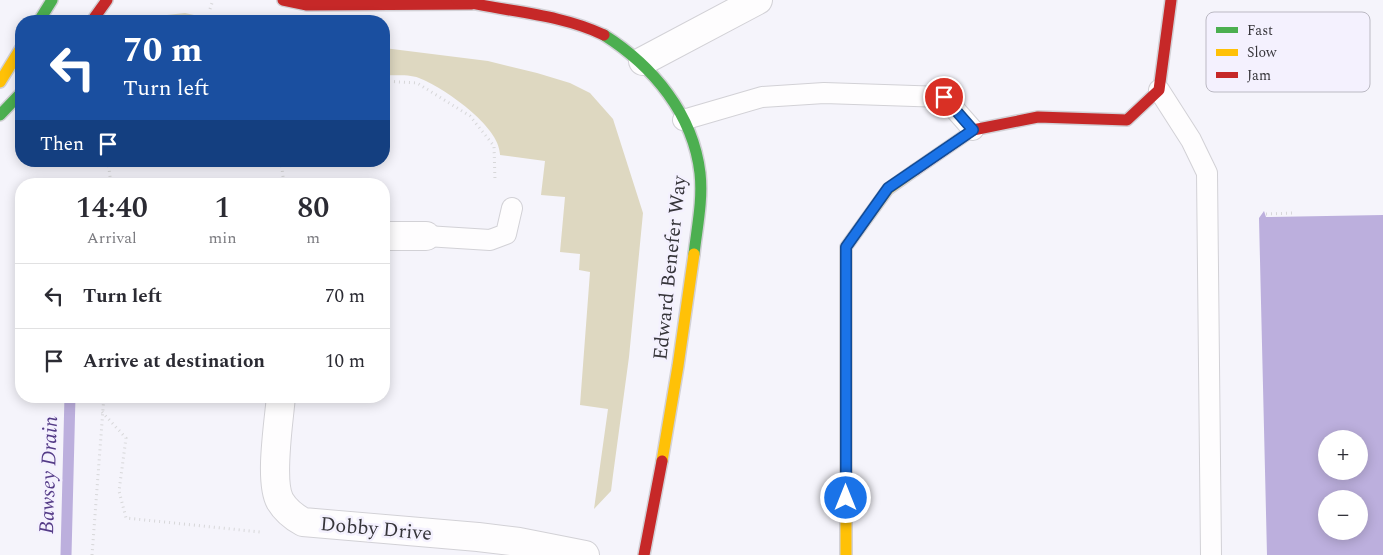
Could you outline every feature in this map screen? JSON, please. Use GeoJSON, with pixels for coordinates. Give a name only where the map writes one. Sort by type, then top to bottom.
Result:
{"type":"FeatureCollection","features":[{"type":"Feature","properties":{"kind":"street"},"geometry":{"type":"LineString","coordinates":[[43,15],[52,0]]}},
{"type":"Feature","properties":{"kind":"street"},"geometry":{"type":"LineString","coordinates":[[96,15],[107,0]]}},
{"type":"Feature","properties":{"kind":"street","name":"Edward Benefer Way"},"geometry":{"type":"LineString","coordinates":[[283,0],[307,5],[472,4]]}},
{"type":"Feature","properties":{"kind":"street","name":"Edward Benefer Way"},"geometry":{"type":"LineString","coordinates":[[457,0],[560,19],[603,35],[643,61],[666,87],[682,120],[699,163],[700,203],[686,331],[644,555]]}},
{"type":"Feature","properties":{"kind":"street"},"geometry":{"type":"LineString","coordinates":[[643,61],[715,10],[758,0]]}},
{"type":"Feature","properties":{"kind":"street"},"geometry":{"type":"LineString","coordinates":[[846,555],[846,247],[888,188],[973,130],[1038,117],[1127,120],[1159,90],[1171,0]]}},
{"type":"Feature","properties":{"kind":"street"},"geometry":{"type":"LineString","coordinates":[[0,82],[15,58]]}},
{"type":"Feature","properties":{"kind":"street"},"geometry":{"type":"LineString","coordinates":[[0,115],[15,99]]}},
{"type":"Feature","properties":{"kind":"street"},"geometry":{"type":"LineString","coordinates":[[390,236],[426,236]]}},
{"type":"Feature","properties":{"kind":"street"},"geometry":{"type":"LineString","coordinates":[[281,403],[275,483],[279,500],[287,511]]}},
{"type":"Feature","properties":{"kind":"street","name":"Dobby Drive"},"geometry":{"type":"LineString","coordinates":[[287,511],[303,522],[478,537],[519,542],[585,555]]}},
{"type":"Feature","properties":{"kind":"lane"},"geometry":{"type":"LineString","coordinates":[[1159,90],[1191,140],[1207,173],[1212,555]]}},
{"type":"Feature","properties":{"kind":"lane"},"geometry":{"type":"LineString","coordinates":[[682,120],[762,97],[824,93],[934,96],[944,97],[973,130]]}},
{"type":"Feature","properties":{"kind":"lane"},"geometry":{"type":"LineString","coordinates":[[426,236],[490,240],[506,234],[512,208]]}},
{"type":"Feature","properties":{"kind":"path"},"geometry":{"type":"LineString","coordinates":[[210,9],[213,0]]}},
{"type":"Feature","properties":{"kind":"path"},"geometry":{"type":"LineString","coordinates":[[390,82],[417,84],[470,116],[494,146],[495,184],[512,208]]}},
{"type":"Feature","properties":{"kind":"path"},"geometry":{"type":"LineString","coordinates":[[1266,214],[1294,213]]}},
{"type":"Feature","properties":{"kind":"path"},"geometry":{"type":"LineString","coordinates":[[92,555],[103,403]]}},
{"type":"Feature","properties":{"kind":"path"},"geometry":{"type":"LineString","coordinates":[[102,412],[126,438],[119,492],[126,518],[256,533],[268,531],[287,511]]}},
{"type":"Feature","properties":{"kind":"shaded area"},"geometry":{"type":"Polygon","coordinates":[[[185,13],[194,15],[167,15],[185,13]]]}},
{"type":"Feature","properties":{"kind":"shaded area"},"geometry":{"type":"Polygon","coordinates":[[[390,49],[488,61],[570,83],[590,93],[613,119],[643,213],[629,357],[611,491],[594,509],[608,409],[580,405],[590,272],[579,270],[580,254],[560,252],[565,197],[541,195],[545,161],[500,155],[498,144],[491,132],[469,109],[429,83],[419,78],[390,75],[390,49]]]}},
{"type":"Feature","properties":{"kind":"shaded area"},"geometry":{"type":"Polygon","coordinates":[[[1264,211],[1266,217],[1383,215],[1383,555],[1267,555],[1259,218],[1264,211]]]}},
{"type":"Feature","properties":{"kind":"waterway","name":"Bawsey Drain"},"geometry":{"type":"LineString","coordinates":[[66,555],[70,403]]}},
{"type":"Feature","properties":{"kind":"traffic: fast"},"geometry":{"type":"LineString","coordinates":[[43,15],[52,0]]}},
{"type":"Feature","properties":{"kind":"traffic: fast"},"geometry":{"type":"LineString","coordinates":[[604,35],[639,61],[654,77],[668,94],[689,131],[696,151],[701,183],[694,254]]}},
{"type":"Feature","properties":{"kind":"traffic: fast"},"geometry":{"type":"LineString","coordinates":[[0,115],[15,99]]}},
{"type":"Feature","properties":{"kind":"traffic: slow"},"geometry":{"type":"LineString","coordinates":[[0,82],[15,58]]}},
{"type":"Feature","properties":{"kind":"traffic: slow"},"geometry":{"type":"LineString","coordinates":[[846,555],[846,247],[888,189],[915,170]]}},
{"type":"Feature","properties":{"kind":"traffic: slow"},"geometry":{"type":"LineString","coordinates":[[662,461],[694,254]]}},
{"type":"Feature","properties":{"kind":"traffic: jam"},"geometry":{"type":"LineString","coordinates":[[96,15],[107,0]]}},
{"type":"Feature","properties":{"kind":"traffic: jam"},"geometry":{"type":"LineString","coordinates":[[283,0],[307,5],[472,4]]}},
{"type":"Feature","properties":{"kind":"traffic: jam"},"geometry":{"type":"LineString","coordinates":[[457,0],[550,17],[604,35]]}},
{"type":"Feature","properties":{"kind":"traffic: jam"},"geometry":{"type":"LineString","coordinates":[[915,170],[973,130],[1038,117],[1127,120],[1159,90],[1171,0]]}},
{"type":"Feature","properties":{"kind":"traffic: jam"},"geometry":{"type":"LineString","coordinates":[[644,555],[662,461]]}},
{"type":"Feature","properties":{"kind":"route"},"geometry":{"type":"LineString","coordinates":[[846,498],[846,247],[888,188],[973,130],[944,97]]}}]}
